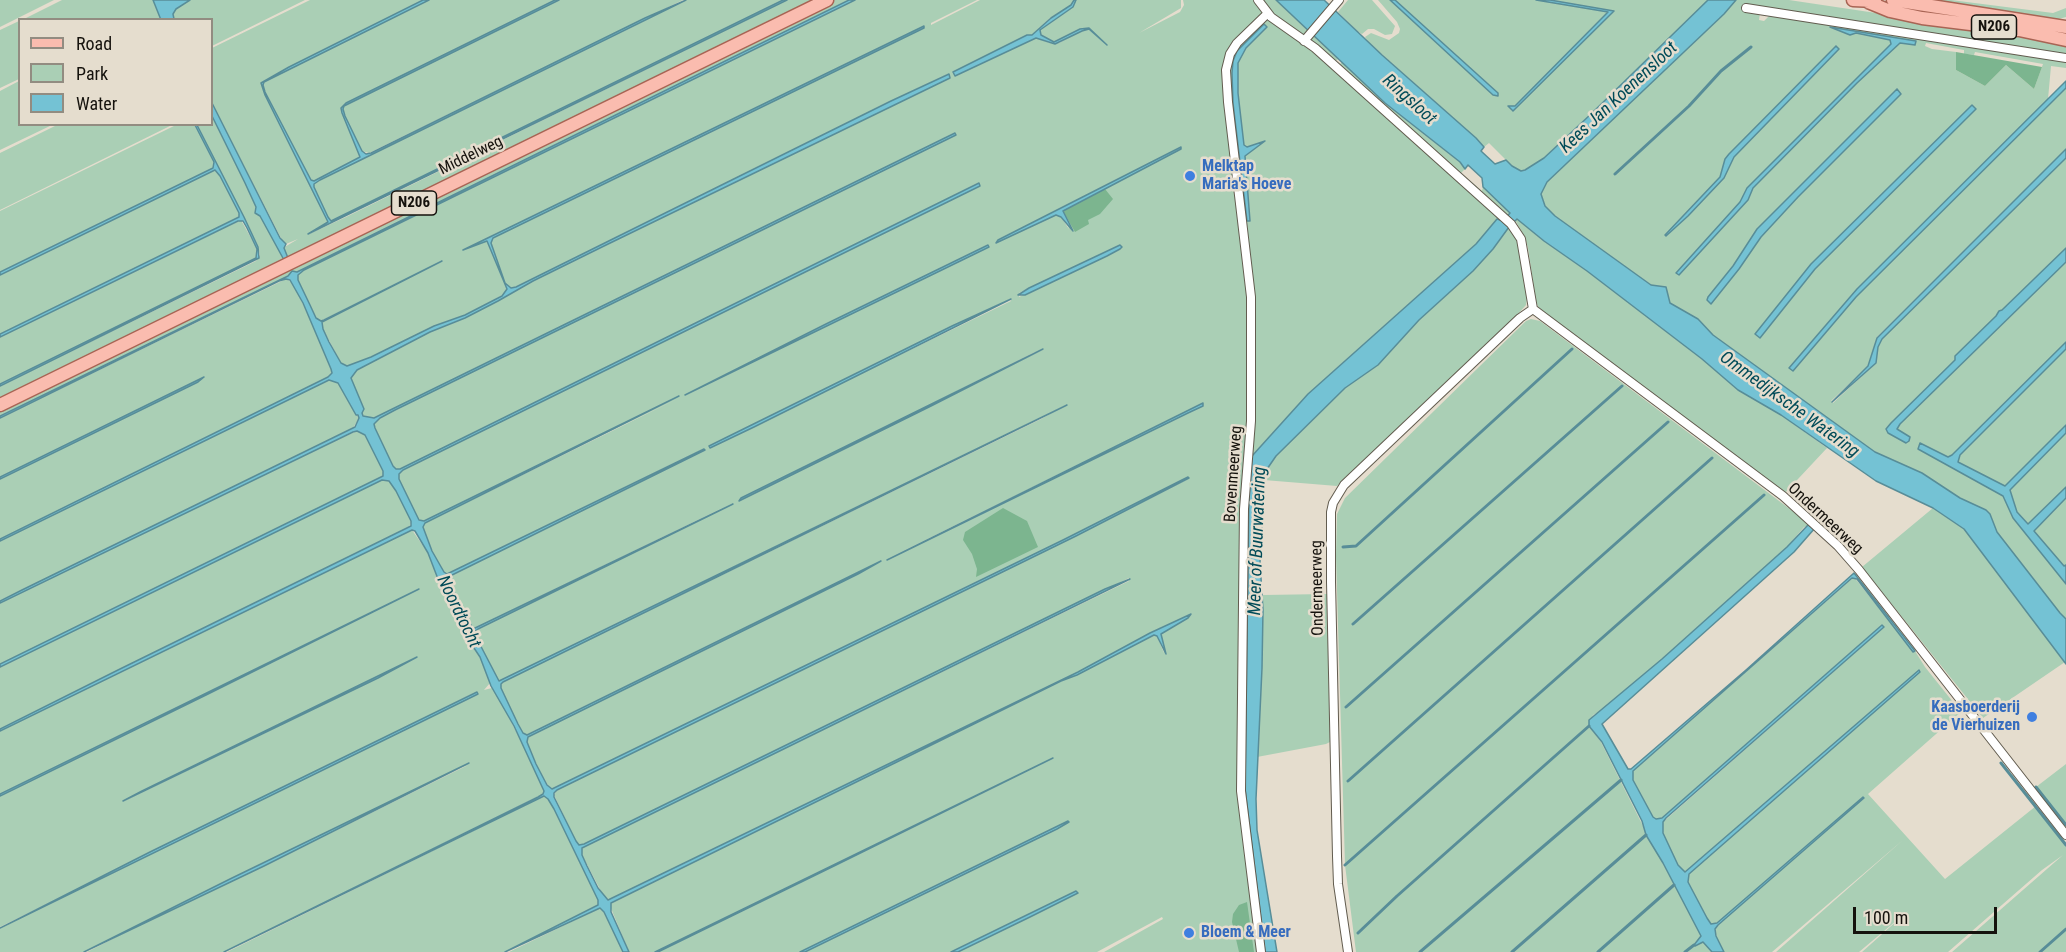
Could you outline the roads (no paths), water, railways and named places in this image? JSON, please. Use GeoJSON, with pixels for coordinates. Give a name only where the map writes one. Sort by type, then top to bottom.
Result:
{"type":"FeatureCollection","features":[{"type":"Feature","properties":{"kind":"main road","name":"Middelweg"},"geometry":{"type":"LineString","coordinates":[[0,405],[827,0]]}},
{"type":"Feature","properties":{"kind":"main road","name":"N206"},"geometry":{"type":"LineString","coordinates":[[1853,0],[1868,2],[1885,0]]}},
{"type":"Feature","properties":{"kind":"main road","name":"N206"},"geometry":{"type":"LineString","coordinates":[[1893,0],[2066,27]]}},
{"type":"Feature","properties":{"kind":"main road","name":"N206"},"geometry":{"type":"LineString","coordinates":[[1868,2],[1890,11],[1922,18],[2019,30],[2066,40]]}},
{"type":"Feature","properties":{"kind":"street"},"geometry":{"type":"LineString","coordinates":[[1258,0],[1268,14],[1322,54],[1509,221],[1521,239],[1533,309]]}},
{"type":"Feature","properties":{"kind":"street"},"geometry":{"type":"LineString","coordinates":[[1304,41],[1337,3]]}},
{"type":"Feature","properties":{"kind":"street"},"geometry":{"type":"LineString","coordinates":[[1746,8],[2066,58]]}},
{"type":"Feature","properties":{"kind":"street","name":"Bovenmeerweg"},"geometry":{"type":"LineString","coordinates":[[1261,952],[1241,791],[1244,509],[1251,420],[1251,297],[1226,70],[1230,54],[1237,43],[1268,14]]}},
{"type":"Feature","properties":{"kind":"street","name":"Ondermeerweg"},"geometry":{"type":"LineString","coordinates":[[1348,952],[1336,856],[1331,582],[1333,503],[1344,485],[1520,318],[1533,309],[1783,496],[1838,546],[2066,835]]}},
{"type":"Feature","properties":{"kind":"water"},"geometry":{"type":"Polygon","coordinates":[[[153,0],[190,0],[176,9],[174,18],[160,18],[153,0]]]}},
{"type":"Feature","properties":{"kind":"water"},"geometry":{"type":"Polygon","coordinates":[[[423,0],[429,0],[264,82],[265,92],[311,180],[314,181],[360,157],[342,113],[341,108],[346,103],[555,0],[559,0],[344,106],[345,116],[362,151],[366,154],[371,153],[686,0],[320,180],[314,184],[314,187],[331,221],[787,0],[308,234],[328,222],[265,95],[261,83],[423,0]]]}},
{"type":"Feature","properties":{"kind":"water","name":"Noordtocht"},"geometry":{"type":"Polygon","coordinates":[[[849,0],[855,0],[304,270],[298,275],[298,280],[316,318],[321,321],[442,261],[322,322],[329,342],[341,363],[347,366],[371,357],[434,326],[465,315],[502,296],[507,289],[487,241],[463,250],[924,26],[493,238],[491,243],[505,283],[511,288],[516,287],[949,74],[950,78],[604,246],[465,318],[430,332],[357,370],[351,378],[364,409],[363,416],[374,418],[955,133],[956,135],[395,410],[380,418],[374,424],[375,428],[393,466],[400,469],[979,183],[980,186],[403,470],[399,474],[399,479],[419,520],[424,521],[679,396],[425,523],[423,527],[432,551],[447,574],[705,450],[450,576],[449,582],[473,629],[733,504],[475,631],[499,681],[1067,405],[503,682],[501,688],[518,724],[523,733],[527,735],[881,561],[528,737],[527,742],[536,764],[547,785],[552,789],[1189,478],[1076,536],[557,790],[554,797],[576,841],[579,845],[584,844],[1105,589],[1130,579],[582,848],[582,855],[598,888],[608,900],[1078,672],[1150,633],[1191,614],[1161,634],[1166,654],[1157,636],[1154,635],[611,903],[611,912],[629,952],[623,952],[600,908],[505,952],[598,905],[598,900],[554,809],[544,796],[224,952],[538,797],[544,791],[514,726],[491,686],[480,657],[466,636],[438,579],[428,553],[415,531],[412,530],[0,731],[118,670],[411,526],[411,521],[396,491],[389,481],[382,480],[0,667],[0,664],[383,476],[383,471],[365,435],[357,431],[353,432],[0,603],[22,590],[355,427],[358,415],[338,383],[329,380],[0,541],[328,377],[332,373],[331,369],[303,303],[290,280],[279,281],[0,418],[0,416],[849,0]]]}},
{"type":"Feature","properties":{"kind":"water"},"geometry":{"type":"Polygon","coordinates":[[[1076,0],[1073,7],[1040,30],[1041,35],[1054,42],[1080,29],[1089,28],[1107,45],[1089,29],[1055,44],[1036,38],[955,76],[953,72],[1027,35],[1032,35],[1051,18],[1071,5],[1076,0]]]}},
{"type":"Feature","properties":{"kind":"water"},"geometry":{"type":"Polygon","coordinates":[[[1276,0],[1324,0],[1476,138],[1484,147],[1481,151],[1495,164],[1506,160],[1521,171],[1544,158],[1708,0],[1736,0],[1547,182],[1541,194],[1545,206],[1555,216],[1651,285],[1666,287],[1670,303],[1698,319],[1713,335],[1875,452],[1922,473],[1960,498],[1986,510],[1997,532],[2066,619],[2066,664],[1964,529],[1933,508],[1876,481],[1781,415],[1738,390],[1702,359],[1517,219],[1473,271],[1419,320],[1378,365],[1345,388],[1276,456],[1265,472],[1260,562],[1263,610],[1256,799],[1257,830],[1277,952],[1265,952],[1245,788],[1249,496],[1252,456],[1308,394],[1476,244],[1497,219],[1503,221],[1510,213],[1483,187],[1482,178],[1468,165],[1465,169],[1460,162],[1385,103],[1276,0]]]}},
{"type":"Feature","properties":{"kind":"water"},"geometry":{"type":"Polygon","coordinates":[[[1390,0],[1395,0],[1498,93],[1498,96],[1493,95],[1390,0]]]}},
{"type":"Feature","properties":{"kind":"water"},"geometry":{"type":"Polygon","coordinates":[[[1536,0],[1550,0],[1614,11],[1513,111],[1508,106],[1515,106],[1608,12],[1536,0]]]}},
{"type":"Feature","properties":{"kind":"water"},"geometry":{"type":"Polygon","coordinates":[[[1264,24],[1267,27],[1246,48],[1238,63],[1238,93],[1244,145],[1247,147],[1265,141],[1245,156],[1250,221],[1247,221],[1233,103],[1233,61],[1237,51],[1264,24]]]}},
{"type":"Feature","properties":{"kind":"water"},"geometry":{"type":"Polygon","coordinates":[[[1830,27],[1916,41],[1915,45],[1900,43],[1857,83],[1753,188],[1748,200],[1679,275],[1676,273],[1740,202],[1747,188],[1891,44],[1890,40],[1856,33],[1850,35],[1830,27]]]}},
{"type":"Feature","properties":{"kind":"water"},"geometry":{"type":"Polygon","coordinates":[[[1836,46],[1839,49],[1734,157],[1724,178],[1666,236],[1720,177],[1725,159],[1729,154],[1836,46]]]}},
{"type":"Feature","properties":{"kind":"water"},"geometry":{"type":"Polygon","coordinates":[[[2066,81],[2066,88],[1856,297],[1793,371],[1789,368],[1857,289],[2066,81]]]}},
{"type":"Feature","properties":{"kind":"water"},"geometry":{"type":"Polygon","coordinates":[[[1897,89],[1901,94],[1761,237],[1711,304],[1707,300],[1708,297],[1733,266],[1757,229],[1897,89]]]}},
{"type":"Feature","properties":{"kind":"water"},"geometry":{"type":"Polygon","coordinates":[[[213,105],[280,238],[286,244],[284,248],[288,258],[284,260],[260,216],[255,213],[256,207],[213,118],[213,105]]]}},
{"type":"Feature","properties":{"kind":"water"},"geometry":{"type":"Polygon","coordinates":[[[1972,105],[1976,109],[1815,269],[1760,338],[1755,334],[1811,264],[1972,105]]]}},
{"type":"Feature","properties":{"kind":"water"},"geometry":{"type":"Polygon","coordinates":[[[196,126],[244,217],[258,247],[259,258],[0,386],[256,258],[257,249],[247,228],[243,221],[238,221],[0,337],[0,334],[239,217],[239,213],[215,170],[0,275],[0,272],[213,168],[214,162],[196,126]]]}},
{"type":"Feature","properties":{"kind":"water"},"geometry":{"type":"Polygon","coordinates":[[[1181,147],[1063,211],[1073,231],[1061,217],[1056,215],[996,243],[998,240],[1181,147]]]}},
{"type":"Feature","properties":{"kind":"water"},"geometry":{"type":"Polygon","coordinates":[[[2066,149],[2066,158],[1882,339],[1878,347],[1876,363],[1832,402],[1868,366],[1877,338],[2066,149]]]}},
{"type":"Feature","properties":{"kind":"water"},"geometry":{"type":"Polygon","coordinates":[[[988,245],[989,247],[685,395],[826,324],[988,245]]]}},
{"type":"Feature","properties":{"kind":"water"},"geometry":{"type":"Polygon","coordinates":[[[1120,245],[1122,247],[1120,249],[1107,256],[1025,295],[1018,295],[1029,288],[1120,245]]]}},
{"type":"Feature","properties":{"kind":"water"},"geometry":{"type":"Polygon","coordinates":[[[2066,248],[2066,262],[1900,424],[1897,429],[1910,437],[1909,441],[1906,443],[1888,433],[1886,429],[1891,423],[1955,360],[1955,356],[2066,248]]]}},
{"type":"Feature","properties":{"kind":"water"},"geometry":{"type":"Polygon","coordinates":[[[1011,299],[754,427],[710,448],[709,446],[952,326],[1011,299]]]}},
{"type":"Feature","properties":{"kind":"water"},"geometry":{"type":"Polygon","coordinates":[[[2066,342],[2066,349],[1960,455],[1958,462],[2005,486],[2066,425],[2066,433],[2010,490],[2017,512],[2028,524],[2066,487],[2066,498],[2034,531],[2064,566],[2066,565],[2066,584],[2013,518],[2003,496],[1918,449],[1920,443],[1948,457],[1952,455],[2066,342]]]}},
{"type":"Feature","properties":{"kind":"water"},"geometry":{"type":"Polygon","coordinates":[[[1043,349],[931,406],[739,501],[741,498],[1043,349]]]}},
{"type":"Feature","properties":{"kind":"water"},"geometry":{"type":"Polygon","coordinates":[[[204,377],[198,382],[0,479],[0,477],[204,377]]]}},
{"type":"Feature","properties":{"kind":"water"},"geometry":{"type":"Polygon","coordinates":[[[1203,403],[1203,406],[887,560],[1203,403]]]}},
{"type":"Feature","properties":{"kind":"water"},"geometry":{"type":"Polygon","coordinates":[[[1808,525],[1815,528],[1794,552],[1602,724],[1628,769],[1631,769],[1854,573],[1915,651],[1913,652],[1857,579],[1852,578],[1633,771],[1633,780],[1653,817],[1662,818],[1882,625],[1884,627],[1666,818],[1663,822],[1663,833],[1678,865],[1685,872],[1919,670],[1920,672],[1689,874],[1688,882],[1707,918],[1711,924],[1717,923],[1864,798],[1718,925],[1715,929],[1716,936],[1724,952],[1712,952],[1703,942],[1694,945],[1701,936],[1646,835],[1642,821],[1602,742],[1589,726],[1589,720],[1662,659],[1787,547],[1808,525]]]}},
{"type":"Feature","properties":{"kind":"water"},"geometry":{"type":"Polygon","coordinates":[[[419,589],[206,695],[0,796],[0,794],[419,589]]]}},
{"type":"Feature","properties":{"kind":"water"},"geometry":{"type":"Polygon","coordinates":[[[417,657],[378,678],[123,801],[142,791],[417,657]]]}},
{"type":"Feature","properties":{"kind":"water"},"geometry":{"type":"Polygon","coordinates":[[[477,692],[478,694],[0,928],[150,852],[477,692]]]}},
{"type":"Feature","properties":{"kind":"water"},"geometry":{"type":"Polygon","coordinates":[[[1053,758],[658,952],[655,952],[1053,758]]]}},
{"type":"Feature","properties":{"kind":"water"},"geometry":{"type":"Polygon","coordinates":[[[469,763],[264,866],[84,952],[230,879],[469,763]]]}},
{"type":"Feature","properties":{"kind":"water"},"geometry":{"type":"Polygon","coordinates":[[[1068,821],[1057,829],[805,952],[800,952],[1068,821]]]}},
{"type":"Feature","properties":{"kind":"water"},"geometry":{"type":"Polygon","coordinates":[[[1076,891],[1078,893],[1030,917],[958,952],[951,952],[1076,891]]]}},
{"type":"Feature","properties":{"kind":"waterway"},"geometry":{"type":"LineString","coordinates":[[1615,174],[1689,106],[1721,71],[1751,47]]}},
{"type":"Feature","properties":{"kind":"waterway"},"geometry":{"type":"LineString","coordinates":[[1343,547],[1356,546],[1572,349]]}},
{"type":"Feature","properties":{"kind":"waterway"},"geometry":{"type":"LineString","coordinates":[[1353,624],[1622,386]]}},
{"type":"Feature","properties":{"kind":"waterway"},"geometry":{"type":"LineString","coordinates":[[1346,707],[1668,422]]}},
{"type":"Feature","properties":{"kind":"waterway"},"geometry":{"type":"LineString","coordinates":[[1348,781],[1712,458]]}},
{"type":"Feature","properties":{"kind":"waterway"},"geometry":{"type":"LineString","coordinates":[[1345,865],[1764,495]]}},
{"type":"Feature","properties":{"kind":"waterway"},"geometry":{"type":"LineString","coordinates":[[1358,933],[1589,726]]}},
{"type":"Feature","properties":{"kind":"waterway"},"geometry":{"type":"LineString","coordinates":[[2001,763],[2066,845]]}},
{"type":"Feature","properties":{"kind":"waterway"},"geometry":{"type":"LineString","coordinates":[[1420,952],[1621,780]]}},
{"type":"Feature","properties":{"kind":"waterway"},"geometry":{"type":"LineString","coordinates":[[2036,787],[2066,825]]}},
{"type":"Feature","properties":{"kind":"waterway"},"geometry":{"type":"LineString","coordinates":[[1512,952],[1646,835]]}},
{"type":"Feature","properties":{"kind":"waterway"},"geometry":{"type":"LineString","coordinates":[[1598,952],[1674,885]]}},
{"type":"Feature","properties":{"kind":"waterway"},"geometry":{"type":"LineString","coordinates":[[2040,952],[2066,929]]}},
{"type":"Feature","properties":{"kind":"waterway"},"geometry":{"type":"LineString","coordinates":[[1685,952],[1694,945]]}},
{"type":"Feature","properties":{"kind":"place","name":"Melktap Maria's Hoeve"},"geometry":{"type":"Point","coordinates":[1190,176]}},
{"type":"Feature","properties":{"kind":"place","name":"Kaasboerderij de Vierhuizen"},"geometry":{"type":"Point","coordinates":[2032,717]}},
{"type":"Feature","properties":{"kind":"place","name":"Bloem & Meer"},"geometry":{"type":"Point","coordinates":[1189,933]}},
{"type":"Feature","properties":{"kind":"water label","name":"Kees Jan Koenensloot"},"geometry":{"type":"Point","coordinates":[1619,98]}},
{"type":"Feature","properties":{"kind":"water label","name":"Ringsloot"},"geometry":{"type":"Point","coordinates":[1409,100]}},
{"type":"Feature","properties":{"kind":"water label","name":"Ommedijksche Watering"},"geometry":{"type":"Point","coordinates":[1789,405]}},
{"type":"Feature","properties":{"kind":"water label","name":"Meer of Buurwatering"},"geometry":{"type":"Point","coordinates":[1258,541]}}]}
